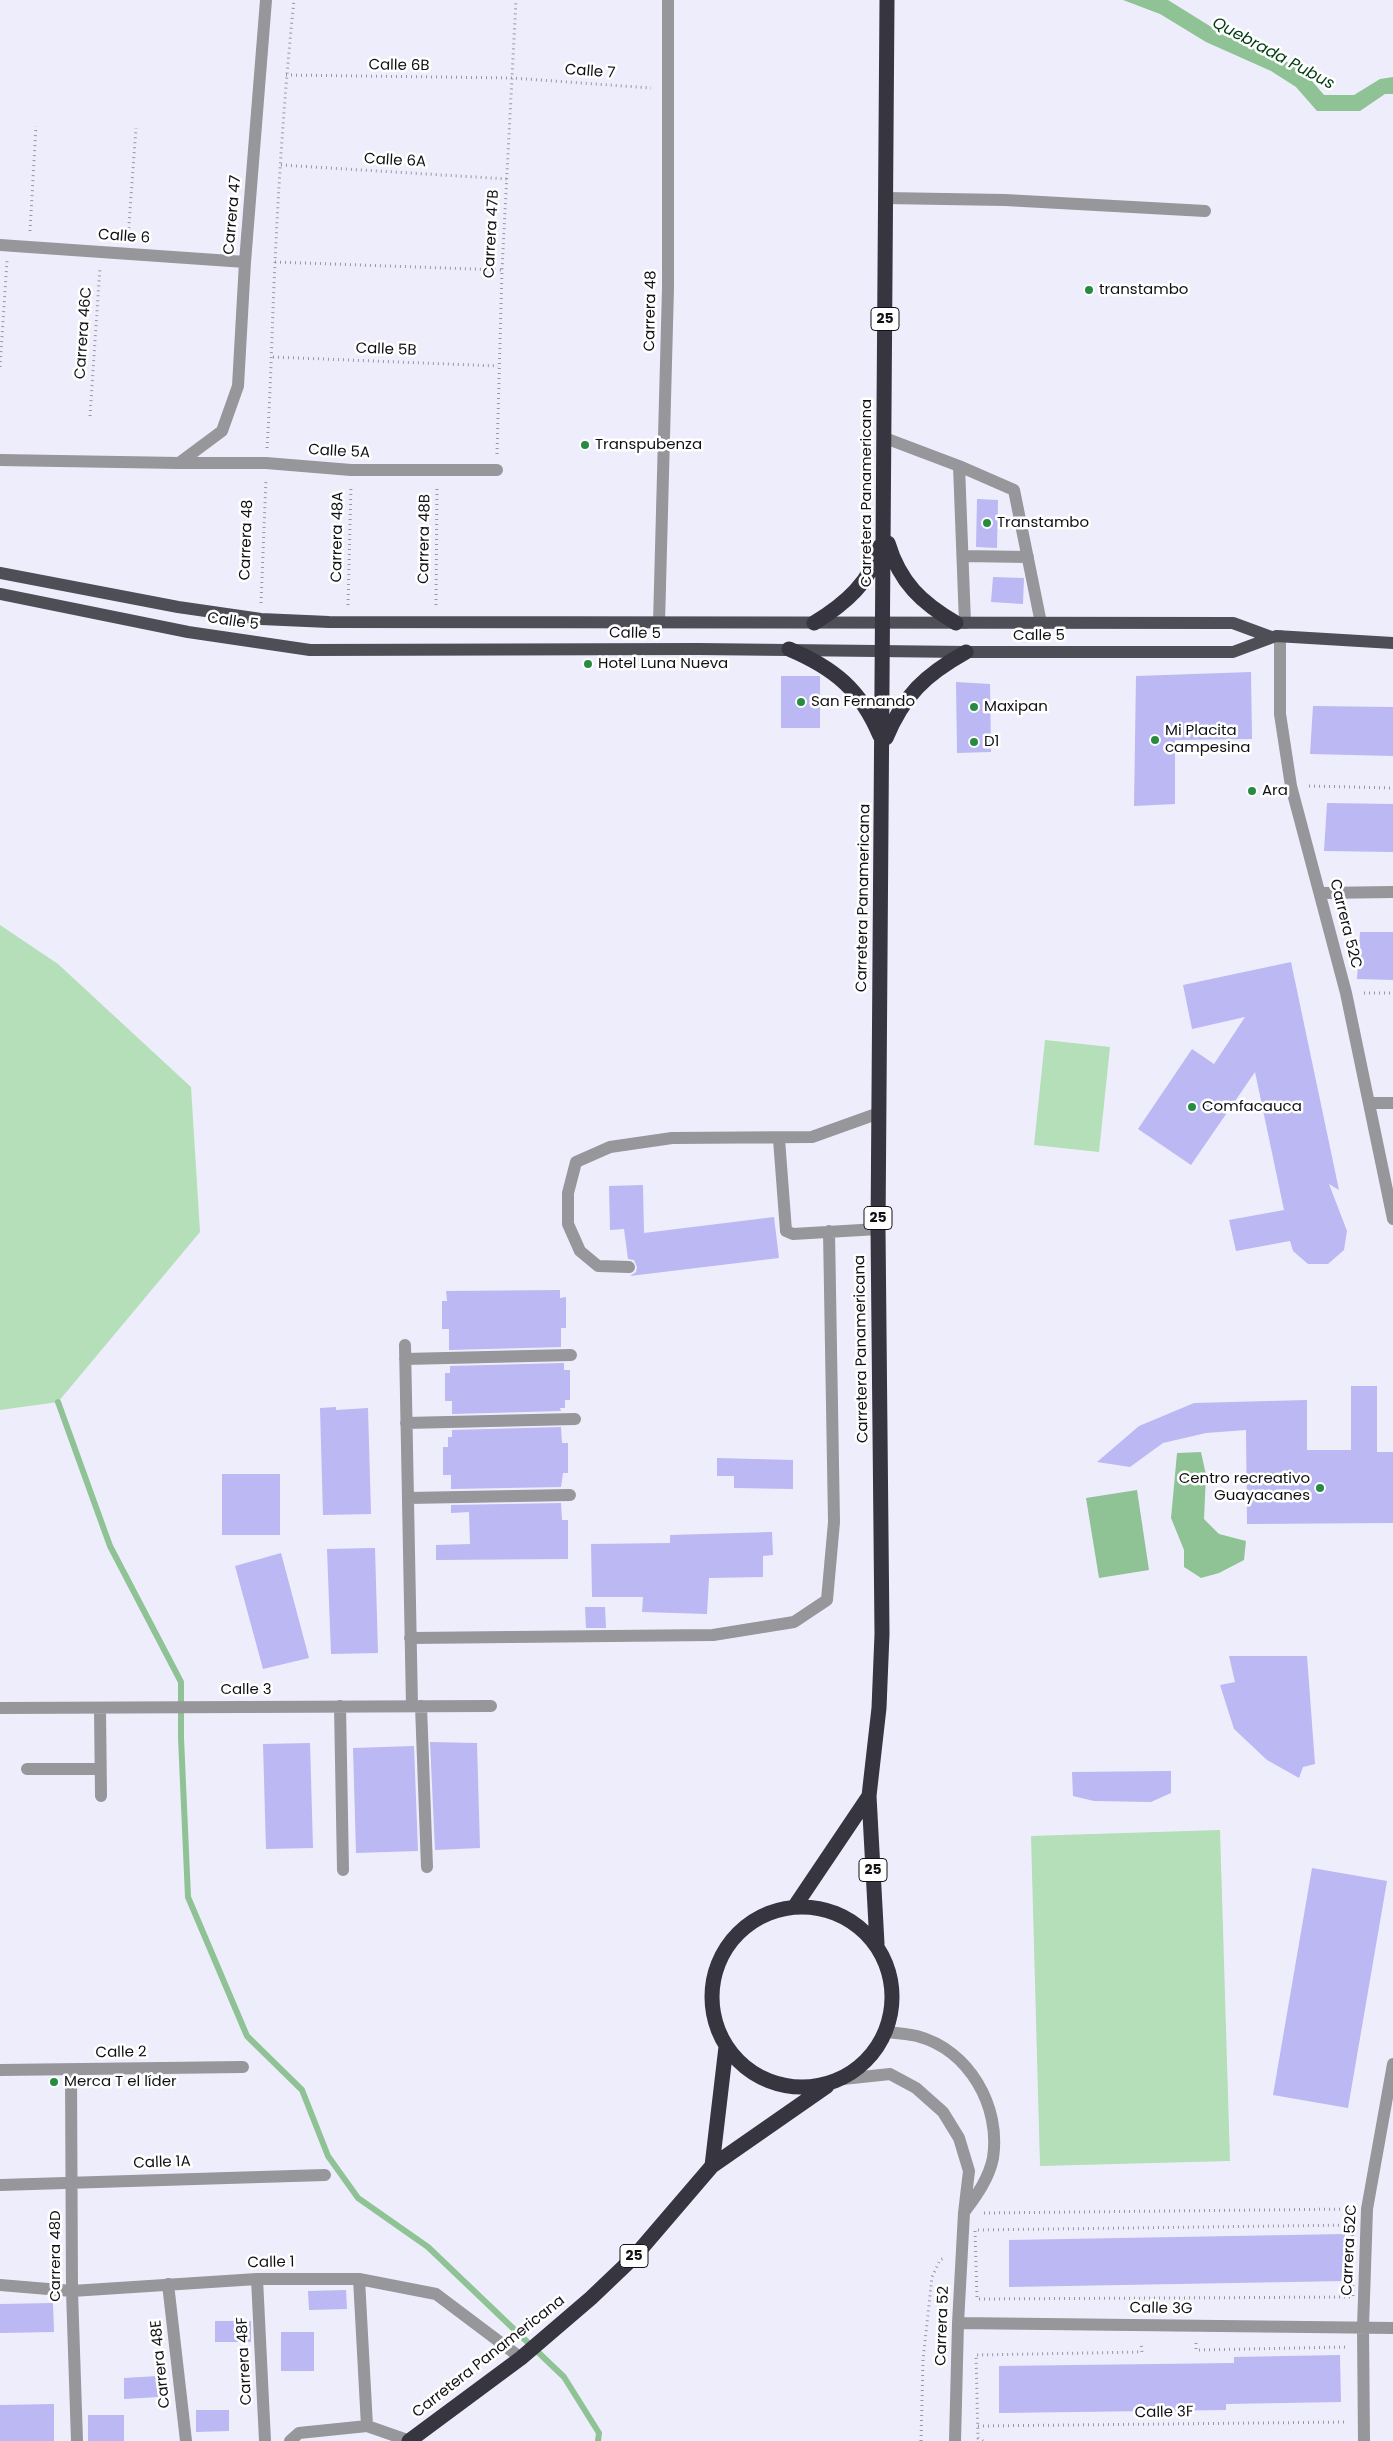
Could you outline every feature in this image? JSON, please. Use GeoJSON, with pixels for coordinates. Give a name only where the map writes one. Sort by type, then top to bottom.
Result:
{"type":"FeatureCollection","features":[{"type":"Feature","properties":{"kind":"highway","name":"Carretera Panamericana"},"geometry":{"type":"LineString","coordinates":[[410,2441],[522,2357],[591,2298],[634,2256],[712,2166],[836,2081],[861,2067],[876,2050],[887,2032],[894,2002],[891,1972],[878,1944],[869,1796],[878,1708],[882,1634],[878,1229],[884,651],[887,0]]}},
{"type":"Feature","properties":{"kind":"highway"},"geometry":{"type":"LineString","coordinates":[[814,623],[840,607],[861,586],[877,559],[884,530]]}},
{"type":"Feature","properties":{"kind":"highway"},"geometry":{"type":"LineString","coordinates":[[884,530],[893,559],[908,586],[930,607],[960,623]]}},
{"type":"Feature","properties":{"kind":"highway"},"geometry":{"type":"LineString","coordinates":[[789,649],[815,660],[838,676],[858,695],[873,718],[883,744]]}},
{"type":"Feature","properties":{"kind":"highway"},"geometry":{"type":"LineString","coordinates":[[883,744],[896,715],[914,689],[938,668],[966,652]]}},
{"type":"Feature","properties":{"kind":"highway","name":"Carretera Panamericana"},"geometry":{"type":"LineString","coordinates":[[795,1906],[869,1796]]}},
{"type":"Feature","properties":{"kind":"highway"},"geometry":{"type":"LineString","coordinates":[[836,2081],[801,2088],[772,2083],[746,2069],[726,2047],[715,2023],[711,1996],[715,1970],[727,1945],[745,1926],[769,1912],[795,1906],[842,1914],[878,1944]]}},
{"type":"Feature","properties":{"kind":"highway"},"geometry":{"type":"LineString","coordinates":[[712,2166],[726,2047]]}},
{"type":"Feature","properties":{"kind":"main road","name":"Calle 5"},"geometry":{"type":"LineString","coordinates":[[0,573],[178,607],[261,619],[339,622],[1233,623],[1276,637],[1393,643]]}},
{"type":"Feature","properties":{"kind":"main road","name":"Calle 5"},"geometry":{"type":"LineString","coordinates":[[0,594],[188,632],[310,650],[789,649],[966,652],[1233,652],[1276,637]]}},
{"type":"Feature","properties":{"kind":"street","name":"Carrera 47"},"geometry":{"type":"LineString","coordinates":[[179,463],[222,431],[238,386],[245,262],[266,0]]}},
{"type":"Feature","properties":{"kind":"street","name":"Carrera 48"},"geometry":{"type":"LineString","coordinates":[[659,623],[668,288],[668,0]]}},
{"type":"Feature","properties":{"kind":"street"},"geometry":{"type":"LineString","coordinates":[[885,198],[1005,200],[1205,211]]}},
{"type":"Feature","properties":{"kind":"street","name":"Calle 6"},"geometry":{"type":"LineString","coordinates":[[4,245],[245,262]]}},
{"type":"Feature","properties":{"kind":"street"},"geometry":{"type":"LineString","coordinates":[[885,438],[959,466],[1014,490],[1040,623]]}},
{"type":"Feature","properties":{"kind":"street","name":"Calle 5A"},"geometry":{"type":"LineString","coordinates":[[0,460],[266,463],[351,470],[497,470]]}},
{"type":"Feature","properties":{"kind":"street"},"geometry":{"type":"LineString","coordinates":[[959,466],[963,556],[960,623]]}},
{"type":"Feature","properties":{"kind":"street"},"geometry":{"type":"LineString","coordinates":[[963,556],[1028,558]]}},
{"type":"Feature","properties":{"kind":"street","name":"Carrera 52C"},"geometry":{"type":"LineString","coordinates":[[1276,637],[1280,714],[1291,786],[1321,893],[1346,993],[1393,1219]]}},
{"type":"Feature","properties":{"kind":"street"},"geometry":{"type":"LineString","coordinates":[[1321,893],[1393,892]]}},
{"type":"Feature","properties":{"kind":"street"},"geometry":{"type":"LineString","coordinates":[[1369,1103],[1393,1103]]}},
{"type":"Feature","properties":{"kind":"street"},"geometry":{"type":"LineString","coordinates":[[629,1267],[598,1266],[580,1251],[568,1224],[568,1193],[576,1162],[610,1146],[672,1138],[778,1139],[812,1137],[879,1113]]}},
{"type":"Feature","properties":{"kind":"street"},"geometry":{"type":"LineString","coordinates":[[778,1139],[786,1231],[793,1234],[878,1229]]}},
{"type":"Feature","properties":{"kind":"street"},"geometry":{"type":"LineString","coordinates":[[410,1638],[713,1635],[794,1622],[827,1600],[834,1522],[830,1231]]}},
{"type":"Feature","properties":{"kind":"street"},"geometry":{"type":"LineString","coordinates":[[405,1345],[410,1638],[427,1867]]}},
{"type":"Feature","properties":{"kind":"street"},"geometry":{"type":"LineString","coordinates":[[405,1359],[571,1355]]}},
{"type":"Feature","properties":{"kind":"street"},"geometry":{"type":"LineString","coordinates":[[406,1423],[575,1419]]}},
{"type":"Feature","properties":{"kind":"street"},"geometry":{"type":"LineString","coordinates":[[408,1498],[570,1495]]}},
{"type":"Feature","properties":{"kind":"street"},"geometry":{"type":"LineString","coordinates":[[340,1706],[343,1870]]}},
{"type":"Feature","properties":{"kind":"street","name":"Calle 3"},"geometry":{"type":"LineString","coordinates":[[0,1708],[492,1706]]}},
{"type":"Feature","properties":{"kind":"street"},"geometry":{"type":"LineString","coordinates":[[100,1709],[101,1796]]}},
{"type":"Feature","properties":{"kind":"street"},"geometry":{"type":"LineString","coordinates":[[27,1769],[100,1769]]}},
{"type":"Feature","properties":{"kind":"street"},"geometry":{"type":"LineString","coordinates":[[887,2032],[918,2036],[947,2050],[970,2070],[986,2097],[994,2128],[992,2158],[982,2188],[964,2213]]}},
{"type":"Feature","properties":{"kind":"street","name":"Carrera 52C"},"geometry":{"type":"LineString","coordinates":[[1364,2441],[1363,2327],[1367,2209],[1393,2064]]}},
{"type":"Feature","properties":{"kind":"street","name":"Calle 2"},"geometry":{"type":"LineString","coordinates":[[0,2070],[244,2067]]}},
{"type":"Feature","properties":{"kind":"street","name":"Carrera 48D"},"geometry":{"type":"LineString","coordinates":[[71,2070],[72,2291],[77,2441]]}},
{"type":"Feature","properties":{"kind":"street","name":"Carrera 52"},"geometry":{"type":"LineString","coordinates":[[836,2081],[890,2074],[916,2088],[943,2112],[959,2138],[968,2171],[958,2323],[955,2441]]}},
{"type":"Feature","properties":{"kind":"street","name":"Calle 1A"},"geometry":{"type":"LineString","coordinates":[[0,2184],[325,2175]]}},
{"type":"Feature","properties":{"kind":"street","name":"Calle 1"},"geometry":{"type":"LineString","coordinates":[[0,2286],[72,2291],[257,2279],[359,2279],[436,2294],[522,2357]]}},
{"type":"Feature","properties":{"kind":"street","name":"Carrera 48F"},"geometry":{"type":"LineString","coordinates":[[257,2279],[265,2441]]}},
{"type":"Feature","properties":{"kind":"street"},"geometry":{"type":"LineString","coordinates":[[359,2279],[367,2426]]}},
{"type":"Feature","properties":{"kind":"street","name":"Carrera 48E"},"geometry":{"type":"LineString","coordinates":[[168,2284],[186,2441]]}},
{"type":"Feature","properties":{"kind":"street","name":"Calle 3G"},"geometry":{"type":"LineString","coordinates":[[958,2323],[1393,2328]]}},
{"type":"Feature","properties":{"kind":"street"},"geometry":{"type":"LineString","coordinates":[[290,2441],[299,2432],[367,2426],[410,2441]]}},
{"type":"Feature","properties":{"kind":"path","name":"Carrera 48"},"geometry":{"type":"LineString","coordinates":[[261,619],[266,463],[273,357],[275,262],[286,75],[294,0]]}},
{"type":"Feature","properties":{"kind":"path","name":"Carrera 47B"},"geometry":{"type":"LineString","coordinates":[[497,470],[498,366],[516,0]]}},
{"type":"Feature","properties":{"kind":"path","name":"Calle 6B"},"geometry":{"type":"LineString","coordinates":[[286,75],[512,78]]}},
{"type":"Feature","properties":{"kind":"path","name":"Calle 7"},"geometry":{"type":"LineString","coordinates":[[512,78],[667,89]]}},
{"type":"Feature","properties":{"kind":"path"},"geometry":{"type":"LineString","coordinates":[[29,247],[36,126]]}},
{"type":"Feature","properties":{"kind":"path"},"geometry":{"type":"LineString","coordinates":[[127,254],[136,128]]}},
{"type":"Feature","properties":{"kind":"path","name":"Calle 6A"},"geometry":{"type":"LineString","coordinates":[[282,165],[506,179]]}},
{"type":"Feature","properties":{"kind":"path"},"geometry":{"type":"LineString","coordinates":[[0,367],[4,245]]}},
{"type":"Feature","properties":{"kind":"path","name":"Carrera 46C"},"geometry":{"type":"LineString","coordinates":[[90,416],[101,252]]}},
{"type":"Feature","properties":{"kind":"path"},"geometry":{"type":"LineString","coordinates":[[275,262],[502,270]]}},
{"type":"Feature","properties":{"kind":"path","name":"Calle 5B"},"geometry":{"type":"LineString","coordinates":[[273,357],[498,366]]}},
{"type":"Feature","properties":{"kind":"path","name":"Carrera 48A"},"geometry":{"type":"LineString","coordinates":[[348,605],[351,470]]}},
{"type":"Feature","properties":{"kind":"path","name":"Carrera 48B"},"geometry":{"type":"LineString","coordinates":[[436,608],[437,470]]}},
{"type":"Feature","properties":{"kind":"path"},"geometry":{"type":"LineString","coordinates":[[1291,786],[1393,788]]}},
{"type":"Feature","properties":{"kind":"path"},"geometry":{"type":"LineString","coordinates":[[1346,993],[1393,994]]}},
{"type":"Feature","properties":{"kind":"path"},"geometry":{"type":"LineString","coordinates":[[964,2213],[1367,2209]]}},
{"type":"Feature","properties":{"kind":"path"},"geometry":{"type":"LineString","coordinates":[[975,2230],[1352,2225]]}},
{"type":"Feature","properties":{"kind":"path"},"geometry":{"type":"LineString","coordinates":[[921,2441],[923,2360],[932,2277],[940,2260],[963,2250]]}},
{"type":"Feature","properties":{"kind":"path"},"geometry":{"type":"LineString","coordinates":[[977,2299],[1353,2298]]}},
{"type":"Feature","properties":{"kind":"path"},"geometry":{"type":"LineString","coordinates":[[1196,2334],[1196,2350],[1349,2347]]}},
{"type":"Feature","properties":{"kind":"path"},"geometry":{"type":"LineString","coordinates":[[982,2441],[978,2438],[976,2355],[1142,2352],[1141,2335]]}},
{"type":"Feature","properties":{"kind":"path","name":"Calle 3F"},"geometry":{"type":"LineString","coordinates":[[978,2426],[1350,2422]]}},
{"type":"Feature","properties":{"kind":"shaded area"},"geometry":{"type":"Polygon","coordinates":[[[1123,0],[1168,0],[1213,28],[1279,57],[1306,74],[1324,95],[1354,95],[1380,79],[1393,77],[1393,94],[1385,94],[1360,111],[1317,111],[1296,87],[1271,71],[1206,42],[1160,14],[1123,0]]]}},
{"type":"Feature","properties":{"kind":"shaded area"},"geometry":{"type":"Polygon","coordinates":[[[0,925],[58,964],[191,1087],[200,1232],[58,1402],[0,1410],[0,925]]]}},
{"type":"Feature","properties":{"kind":"shaded area"},"geometry":{"type":"Polygon","coordinates":[[[1045,1040],[1110,1047],[1099,1152],[1034,1145],[1045,1040]]]}},
{"type":"Feature","properties":{"kind":"shaded area"},"geometry":{"type":"Polygon","coordinates":[[[1201,1452],[1206,1475],[1204,1519],[1219,1534],[1246,1541],[1244,1560],[1219,1573],[1201,1578],[1184,1567],[1184,1550],[1171,1518],[1177,1453],[1201,1452]]]}},
{"type":"Feature","properties":{"kind":"shaded area"},"geometry":{"type":"Polygon","coordinates":[[[1137,1490],[1149,1570],[1099,1578],[1086,1498],[1137,1490]]]}},
{"type":"Feature","properties":{"kind":"shaded area"},"geometry":{"type":"Polygon","coordinates":[[[1220,1830],[1230,2161],[1040,2166],[1031,1836],[1220,1830]]]}},
{"type":"Feature","properties":{"kind":"building","name":"Transtambo"},"geometry":{"type":"Polygon","coordinates":[[[977,499],[998,500],[997,548],[976,547],[977,499]]]}},
{"type":"Feature","properties":{"kind":"building","name":"Transtambo"},"geometry":{"type":"Polygon","coordinates":[[[993,577],[1024,578],[1023,604],[991,602],[993,577]]]}},
{"type":"Feature","properties":{"kind":"building"},"geometry":{"type":"Polygon","coordinates":[[[1251,672],[1252,739],[1175,740],[1175,804],[1134,806],[1136,676],[1251,672]]]}},
{"type":"Feature","properties":{"kind":"building","name":"San Fernando"},"geometry":{"type":"Polygon","coordinates":[[[781,676],[820,676],[820,728],[781,728],[781,676]]]}},
{"type":"Feature","properties":{"kind":"building","name":"Maxipan"},"geometry":{"type":"Polygon","coordinates":[[[956,682],[990,684],[991,752],[957,753],[956,682]]]}},
{"type":"Feature","properties":{"kind":"building"},"geometry":{"type":"Polygon","coordinates":[[[1313,706],[1393,707],[1393,756],[1310,754],[1313,706]]]}},
{"type":"Feature","properties":{"kind":"building"},"geometry":{"type":"Polygon","coordinates":[[[1327,803],[1393,804],[1393,852],[1324,851],[1327,803]]]}},
{"type":"Feature","properties":{"kind":"building"},"geometry":{"type":"Polygon","coordinates":[[[1360,932],[1393,932],[1393,980],[1357,979],[1360,932]]]}},
{"type":"Feature","properties":{"kind":"building","name":"Comfacauca"},"geometry":{"type":"Polygon","coordinates":[[[1291,962],[1339,1190],[1329,1184],[1347,1231],[1344,1250],[1328,1264],[1308,1264],[1293,1251],[1290,1241],[1236,1251],[1229,1220],[1284,1210],[1255,1072],[1191,1165],[1138,1129],[1192,1049],[1214,1064],[1245,1017],[1192,1029],[1183,985],[1291,962]]]}},
{"type":"Feature","properties":{"kind":"building"},"geometry":{"type":"Polygon","coordinates":[[[643,1185],[644,1233],[774,1217],[779,1258],[630,1276],[636,1272],[637,1267],[634,1260],[628,1259],[624,1229],[610,1230],[609,1186],[643,1185]]]}},
{"type":"Feature","properties":{"kind":"building"},"geometry":{"type":"Polygon","coordinates":[[[560,1290],[560,1298],[566,1297],[566,1328],[561,1328],[561,1347],[449,1350],[449,1329],[442,1329],[442,1301],[447,1301],[446,1291],[560,1290]]]}},
{"type":"Feature","properties":{"kind":"building"},"geometry":{"type":"Polygon","coordinates":[[[564,1363],[564,1370],[570,1370],[570,1400],[565,1400],[565,1408],[560,1408],[561,1411],[452,1414],[452,1401],[445,1401],[445,1373],[450,1373],[450,1366],[564,1363]]]}},
{"type":"Feature","properties":{"kind":"building","name":"Centro recreativo Guayacanes"},"geometry":{"type":"Polygon","coordinates":[[[1351,1386],[1377,1386],[1377,1452],[1393,1452],[1393,1523],[1247,1524],[1246,1430],[1206,1433],[1163,1443],[1130,1467],[1097,1462],[1139,1426],[1194,1403],[1307,1400],[1307,1450],[1351,1450],[1351,1386]]]}},
{"type":"Feature","properties":{"kind":"building"},"geometry":{"type":"Polygon","coordinates":[[[336,1407],[336,1410],[368,1408],[371,1514],[323,1515],[320,1408],[336,1407]]]}},
{"type":"Feature","properties":{"kind":"building"},"geometry":{"type":"Polygon","coordinates":[[[561,1427],[562,1443],[568,1443],[568,1473],[563,1473],[561,1487],[451,1489],[451,1475],[443,1475],[443,1447],[448,1447],[448,1437],[452,1437],[452,1430],[561,1427]]]}},
{"type":"Feature","properties":{"kind":"building"},"geometry":{"type":"Polygon","coordinates":[[[717,1458],[793,1460],[793,1489],[734,1488],[734,1476],[717,1476],[717,1458]]]}},
{"type":"Feature","properties":{"kind":"building"},"geometry":{"type":"Polygon","coordinates":[[[222,1474],[280,1474],[280,1535],[222,1535],[222,1474]]]}},
{"type":"Feature","properties":{"kind":"building"},"geometry":{"type":"Polygon","coordinates":[[[561,1503],[562,1520],[568,1520],[568,1559],[436,1560],[436,1545],[470,1544],[469,1512],[451,1513],[451,1505],[561,1503]]]}},
{"type":"Feature","properties":{"kind":"building"},"geometry":{"type":"Polygon","coordinates":[[[772,1532],[773,1555],[763,1556],[763,1577],[709,1578],[707,1614],[642,1612],[643,1597],[592,1597],[591,1544],[670,1543],[670,1535],[772,1532]]]}},
{"type":"Feature","properties":{"kind":"building"},"geometry":{"type":"Polygon","coordinates":[[[375,1548],[378,1653],[331,1654],[327,1549],[375,1548]]]}},
{"type":"Feature","properties":{"kind":"building"},"geometry":{"type":"Polygon","coordinates":[[[281,1553],[309,1658],[263,1669],[235,1566],[281,1553]]]}},
{"type":"Feature","properties":{"kind":"building"},"geometry":{"type":"Polygon","coordinates":[[[585,1607],[605,1607],[606,1628],[586,1628],[585,1607]]]}},
{"type":"Feature","properties":{"kind":"building"},"geometry":{"type":"Polygon","coordinates":[[[1229,1656],[1307,1656],[1315,1764],[1303,1767],[1299,1778],[1267,1760],[1234,1729],[1220,1685],[1235,1682],[1229,1656]]]}},
{"type":"Feature","properties":{"kind":"building"},"geometry":{"type":"Polygon","coordinates":[[[430,1742],[477,1743],[480,1848],[435,1850],[430,1742]]]}},
{"type":"Feature","properties":{"kind":"building"},"geometry":{"type":"Polygon","coordinates":[[[310,1743],[313,1848],[266,1849],[263,1744],[310,1743]]]}},
{"type":"Feature","properties":{"kind":"building"},"geometry":{"type":"Polygon","coordinates":[[[414,1746],[418,1851],[356,1853],[353,1748],[414,1746]]]}},
{"type":"Feature","properties":{"kind":"building"},"geometry":{"type":"Polygon","coordinates":[[[1171,1771],[1171,1793],[1151,1802],[1094,1801],[1073,1796],[1072,1772],[1171,1771]]]}},
{"type":"Feature","properties":{"kind":"building"},"geometry":{"type":"Polygon","coordinates":[[[1312,1868],[1387,1881],[1348,2108],[1273,2095],[1312,1868]]]}},
{"type":"Feature","properties":{"kind":"building"},"geometry":{"type":"Polygon","coordinates":[[[1345,2234],[1346,2281],[1009,2287],[1009,2240],[1345,2234]]]}},
{"type":"Feature","properties":{"kind":"building"},"geometry":{"type":"Polygon","coordinates":[[[346,2290],[347,2309],[309,2310],[308,2291],[346,2290]]]}},
{"type":"Feature","properties":{"kind":"building"},"geometry":{"type":"Polygon","coordinates":[[[53,2303],[54,2332],[0,2333],[0,2304],[53,2303]]]}},
{"type":"Feature","properties":{"kind":"building"},"geometry":{"type":"Polygon","coordinates":[[[215,2321],[251,2321],[251,2342],[215,2342],[215,2321]]]}},
{"type":"Feature","properties":{"kind":"building"},"geometry":{"type":"Polygon","coordinates":[[[281,2332],[314,2332],[314,2371],[281,2371],[281,2332]]]}},
{"type":"Feature","properties":{"kind":"building"},"geometry":{"type":"Polygon","coordinates":[[[1340,2355],[1341,2402],[1226,2404],[1226,2410],[999,2413],[999,2366],[1234,2363],[1234,2357],[1340,2355]]]}},
{"type":"Feature","properties":{"kind":"building"},"geometry":{"type":"Polygon","coordinates":[[[158,2376],[159,2397],[124,2399],[124,2378],[158,2376]]]}},
{"type":"Feature","properties":{"kind":"building"},"geometry":{"type":"Polygon","coordinates":[[[54,2404],[54,2441],[0,2441],[0,2405],[54,2404]]]}},
{"type":"Feature","properties":{"kind":"building"},"geometry":{"type":"Polygon","coordinates":[[[196,2410],[229,2410],[229,2431],[196,2432],[196,2410]]]}},
{"type":"Feature","properties":{"kind":"building"},"geometry":{"type":"Polygon","coordinates":[[[88,2415],[124,2415],[124,2441],[88,2441],[88,2415]]]}},
{"type":"Feature","properties":{"kind":"waterway"},"geometry":{"type":"LineString","coordinates":[[58,1402],[110,1546],[181,1682],[181,1738],[188,1897],[247,2036],[302,2090],[328,2156],[358,2198],[428,2247],[564,2377],[599,2433],[598,2441]]}},
{"type":"Feature","properties":{"kind":"place","name":"transtambo"},"geometry":{"type":"Point","coordinates":[1089,290]}},
{"type":"Feature","properties":{"kind":"place","name":"Transpubenza"},"geometry":{"type":"Point","coordinates":[585,445]}},
{"type":"Feature","properties":{"kind":"place","name":"Transtambo"},"geometry":{"type":"Point","coordinates":[987,523]}},
{"type":"Feature","properties":{"kind":"place","name":"Hotel Luna Nueva"},"geometry":{"type":"Point","coordinates":[588,664]}},
{"type":"Feature","properties":{"kind":"place","name":"San Fernando"},"geometry":{"type":"Point","coordinates":[801,702]}},
{"type":"Feature","properties":{"kind":"place","name":"Maxipan"},"geometry":{"type":"Point","coordinates":[974,707]}},
{"type":"Feature","properties":{"kind":"place","name":"Mi Placita campesina"},"geometry":{"type":"Point","coordinates":[1155,740]}},
{"type":"Feature","properties":{"kind":"place","name":"D1"},"geometry":{"type":"Point","coordinates":[974,742]}},
{"type":"Feature","properties":{"kind":"place","name":"Ara"},"geometry":{"type":"Point","coordinates":[1252,791]}},
{"type":"Feature","properties":{"kind":"place","name":"Comfacauca"},"geometry":{"type":"Point","coordinates":[1192,1107]}},
{"type":"Feature","properties":{"kind":"place","name":"Centro recreativo Guayacanes"},"geometry":{"type":"Point","coordinates":[1320,1488]}},
{"type":"Feature","properties":{"kind":"place","name":"Merca T el líder"},"geometry":{"type":"Point","coordinates":[54,2082]}},
{"type":"Feature","properties":{"kind":"water label","name":"Quebrada Pubus"},"geometry":{"type":"Point","coordinates":[1273,54]}}]}
